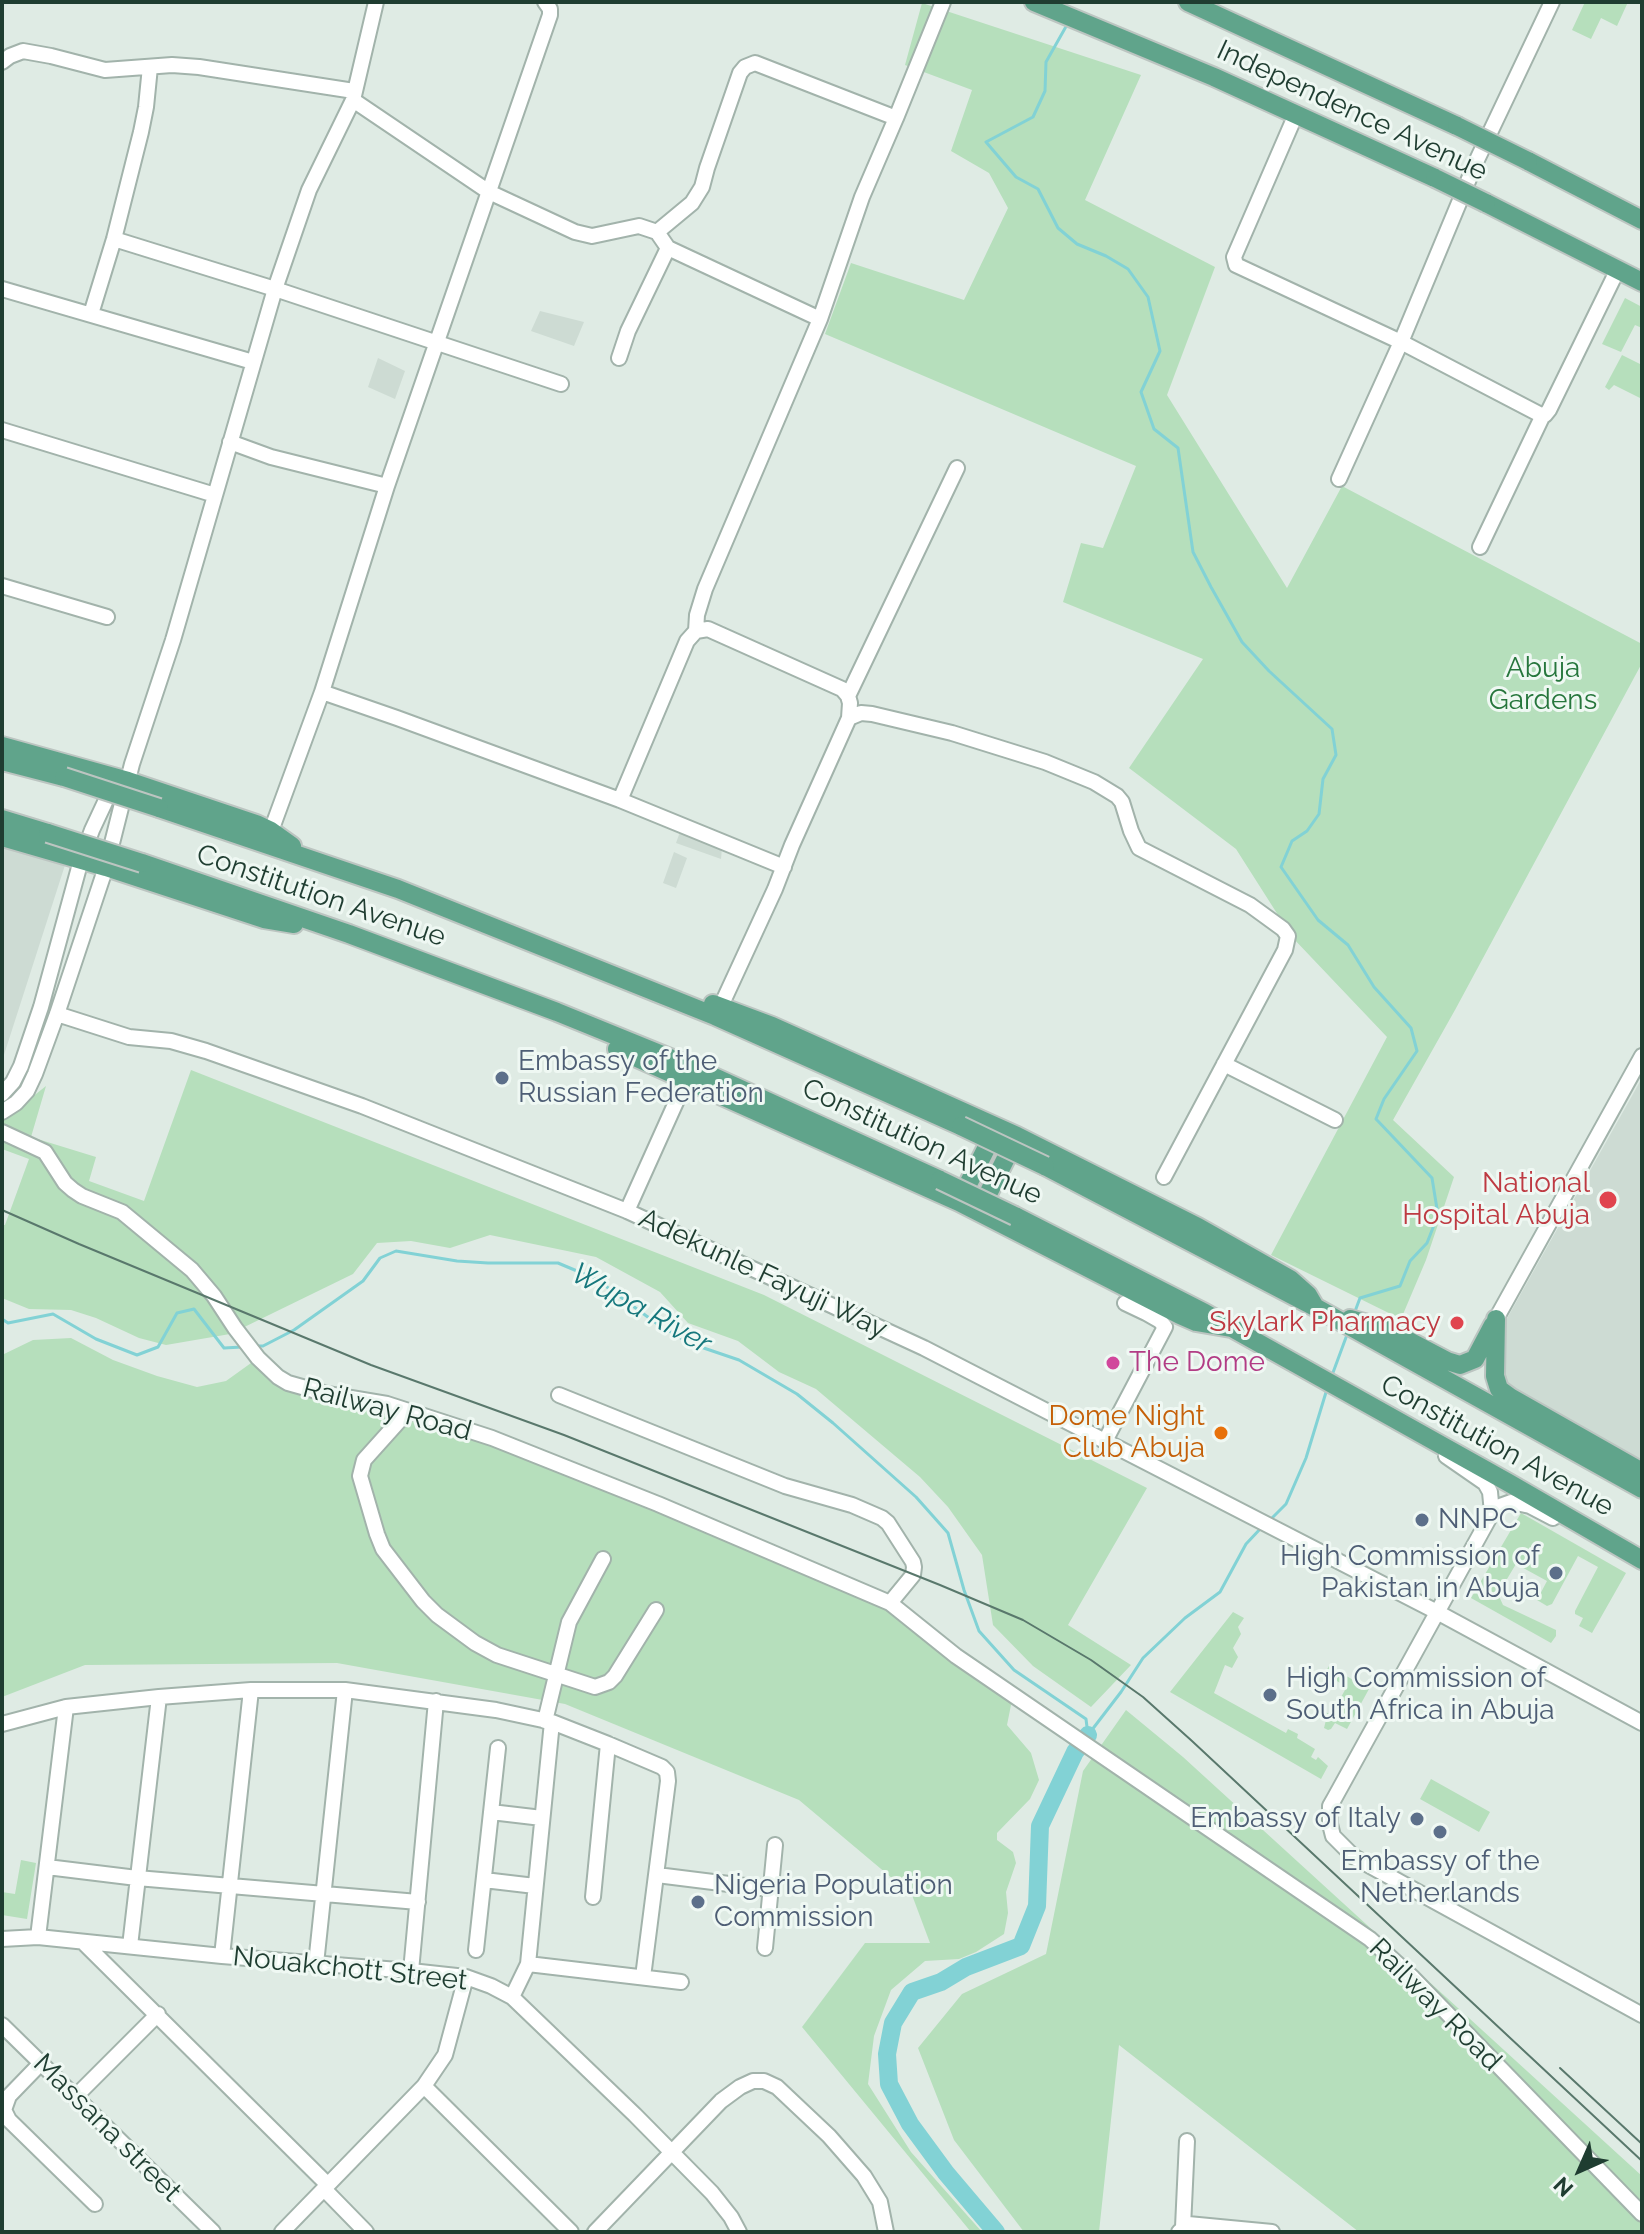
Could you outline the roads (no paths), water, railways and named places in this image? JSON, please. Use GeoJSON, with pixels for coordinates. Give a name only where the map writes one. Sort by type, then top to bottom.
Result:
{"type":"FeatureCollection","features":[{"type":"Feature","properties":{"kind":"main road","name":"Independence Avenue"},"geometry":{"type":"LineString","coordinates":[[1034,2],[1214,77],[1435,178],[1642,282]]}},
{"type":"Feature","properties":{"kind":"main road","name":"Independence Avenue"},"geometry":{"type":"LineString","coordinates":[[1188,2],[1457,126],[1642,220]]}},
{"type":"Feature","properties":{"kind":"main road"},"geometry":{"type":"LineString","coordinates":[[2,746],[126,775],[271,831],[310,859]]}},
{"type":"Feature","properties":{"kind":"main road","name":"Constitution Avenue"},"geometry":{"type":"LineString","coordinates":[[2,761],[64,777],[398,889],[715,1016],[1045,1166],[1320,1310],[1421,1357],[1642,1489]]}},
{"type":"Feature","properties":{"kind":"main road","name":"Constitution Avenue"},"geometry":{"type":"LineString","coordinates":[[2,819],[349,934],[557,1012],[692,1067],[940,1180],[1109,1263],[1231,1328],[1642,1560]]}},
{"type":"Feature","properties":{"kind":"main road"},"geometry":{"type":"LineString","coordinates":[[2,837],[106,867],[264,919],[349,934]]}},
{"type":"Feature","properties":{"kind":"main road"},"geometry":{"type":"LineString","coordinates":[[609,974],[721,1006],[997,1126],[1198,1227],[1290,1279],[1320,1310]]}},
{"type":"Feature","properties":{"kind":"main road"},"geometry":{"type":"LineString","coordinates":[[557,1012],[596,1039],[959,1202],[1180,1315],[1196,1322],[1231,1328]]}},
{"type":"Feature","properties":{"kind":"main road"},"geometry":{"type":"LineString","coordinates":[[959,1202],[997,1126]]}},
{"type":"Feature","properties":{"kind":"main road"},"geometry":{"type":"LineString","coordinates":[[979,1212],[1017,1136]]}},
{"type":"Feature","properties":{"kind":"main road"},"geometry":{"type":"LineString","coordinates":[[1421,1357],[1464,1365],[1472,1362],[1496,1319]]}},
{"type":"Feature","properties":{"kind":"main road"},"geometry":{"type":"LineString","coordinates":[[1496,1319],[1495,1376],[1503,1392],[1642,1472]]}},
{"type":"Feature","properties":{"kind":"street"},"geometry":{"type":"LineString","coordinates":[[2,1112],[27,1091],[57,1014],[106,867],[126,775],[173,640],[275,289],[309,190],[354,95],[376,2]]}},
{"type":"Feature","properties":{"kind":"street"},"geometry":{"type":"LineString","coordinates":[[271,831],[322,692],[387,486],[550,15],[545,2]]}},
{"type":"Feature","properties":{"kind":"street"},"geometry":{"type":"LineString","coordinates":[[620,800],[687,641],[696,631],[705,589],[820,319],[862,197],[943,2]]}},
{"type":"Feature","properties":{"kind":"street"},"geometry":{"type":"LineString","coordinates":[[1339,479],[1444,243],[1476,162],[1552,2]]}},
{"type":"Feature","properties":{"kind":"street"},"geometry":{"type":"LineString","coordinates":[[2,62],[23,51],[105,70],[172,65],[199,67],[354,95],[489,192],[575,232],[592,236],[639,226],[657,232],[668,248],[820,319]]}},
{"type":"Feature","properties":{"kind":"street"},"geometry":{"type":"LineString","coordinates":[[657,232],[692,203],[702,187],[740,73],[750,64],[755,63],[896,118]]}},
{"type":"Feature","properties":{"kind":"street"},"geometry":{"type":"LineString","coordinates":[[91,314],[114,239],[146,107],[150,67]]}},
{"type":"Feature","properties":{"kind":"street"},"geometry":{"type":"LineString","coordinates":[[1296,114],[1234,257],[1236,265],[1401,342],[1543,415]]}},
{"type":"Feature","properties":{"kind":"street"},"geometry":{"type":"LineString","coordinates":[[114,239],[561,384]]}},
{"type":"Feature","properties":{"kind":"street"},"geometry":{"type":"LineString","coordinates":[[619,358],[628,331],[668,248]]}},
{"type":"Feature","properties":{"kind":"street"},"geometry":{"type":"LineString","coordinates":[[1480,547],[1618,269]]}},
{"type":"Feature","properties":{"kind":"street"},"geometry":{"type":"LineString","coordinates":[[2,289],[253,362]]}},
{"type":"Feature","properties":{"kind":"street"},"geometry":{"type":"LineString","coordinates":[[2,430],[215,495]]}},
{"type":"Feature","properties":{"kind":"street"},"geometry":{"type":"LineString","coordinates":[[230,442],[271,457],[387,486]]}},
{"type":"Feature","properties":{"kind":"street"},"geometry":{"type":"LineString","coordinates":[[848,696],[957,468]]}},
{"type":"Feature","properties":{"kind":"street"},"geometry":{"type":"LineString","coordinates":[[2,586],[107,617]]}},
{"type":"Feature","properties":{"kind":"street"},"geometry":{"type":"LineString","coordinates":[[696,631],[708,629],[842,689],[850,703],[849,718],[721,1006]]}},
{"type":"Feature","properties":{"kind":"street"},"geometry":{"type":"LineString","coordinates":[[322,692],[620,800],[784,867]]}},
{"type":"Feature","properties":{"kind":"street"},"geometry":{"type":"LineString","coordinates":[[849,718],[866,713],[952,733],[1045,762],[1094,782],[1122,802],[1139,848],[1250,905],[1288,936],[1285,950],[1164,1177]]}},
{"type":"Feature","properties":{"kind":"street"},"geometry":{"type":"LineString","coordinates":[[2,1094],[21,1066],[41,1007],[81,860],[105,801],[126,775]]}},
{"type":"Feature","properties":{"kind":"street","name":"Adekunle Fayuji Way"},"geometry":{"type":"LineString","coordinates":[[57,1014],[129,1037],[171,1041],[206,1051],[362,1106],[627,1211],[924,1348],[1437,1612],[1642,1723]]}},
{"type":"Feature","properties":{"kind":"street"},"geometry":{"type":"LineString","coordinates":[[1496,1319],[1642,1056]]}},
{"type":"Feature","properties":{"kind":"street"},"geometry":{"type":"LineString","coordinates":[[1224,1064],[1335,1120]]}},
{"type":"Feature","properties":{"kind":"street"},"geometry":{"type":"LineString","coordinates":[[627,1211],[686,1080]]}},
{"type":"Feature","properties":{"kind":"street","name":"Railway Road"},"geometry":{"type":"LineString","coordinates":[[2,1132],[45,1152],[73,1190],[129,1216],[192,1270],[258,1358],[278,1377],[299,1388],[371,1401],[492,1438],[644,1498],[890,1603],[956,1656],[1382,1948],[1642,2214]]}},
{"type":"Feature","properties":{"kind":"street"},"geometry":{"type":"LineString","coordinates":[[1105,1441],[1165,1327],[1160,1321],[1125,1303]]}},
{"type":"Feature","properties":{"kind":"street"},"geometry":{"type":"LineString","coordinates":[[559,1395],[785,1486],[852,1505],[882,1518],[914,1567],[913,1575],[890,1603]]}},
{"type":"Feature","properties":{"kind":"street"},"geometry":{"type":"LineString","coordinates":[[408,1411],[364,1460],[360,1476],[383,1549],[423,1601],[456,1629],[497,1655],[595,1687],[615,1676],[656,1610]]}},
{"type":"Feature","properties":{"kind":"street"},"geometry":{"type":"LineString","coordinates":[[1424,1437],[1485,1483],[1490,1492],[1492,1513]]}},
{"type":"Feature","properties":{"kind":"street"},"geometry":{"type":"LineString","coordinates":[[1595,1533],[1520,1503],[1511,1502],[1492,1513],[1330,1806],[1330,1824],[1333,1836],[1354,1857],[1642,2015]]}},
{"type":"Feature","properties":{"kind":"street"},"geometry":{"type":"LineString","coordinates":[[512,1997],[528,1964],[548,1721],[555,1675],[569,1622],[603,1559]]}},
{"type":"Feature","properties":{"kind":"street"},"geometry":{"type":"LineString","coordinates":[[222,1956],[251,1690]]}},
{"type":"Feature","properties":{"kind":"street"},"geometry":{"type":"LineString","coordinates":[[2,1724],[66,1707],[159,1697],[251,1690],[345,1690],[496,1710],[548,1721],[608,1744],[667,1772],[643,1977]]}},
{"type":"Feature","properties":{"kind":"street"},"geometry":{"type":"LineString","coordinates":[[316,1964],[345,1690]]}},
{"type":"Feature","properties":{"kind":"street"},"geometry":{"type":"LineString","coordinates":[[130,1946],[159,1697]]}},
{"type":"Feature","properties":{"kind":"street"},"geometry":{"type":"LineString","coordinates":[[411,1971],[436,1701]]}},
{"type":"Feature","properties":{"kind":"street"},"geometry":{"type":"LineString","coordinates":[[38,1937],[66,1707]]}},
{"type":"Feature","properties":{"kind":"street"},"geometry":{"type":"LineString","coordinates":[[593,1897],[608,1744]]}},
{"type":"Feature","properties":{"kind":"street"},"geometry":{"type":"LineString","coordinates":[[476,1950],[498,1748]]}},
{"type":"Feature","properties":{"kind":"street"},"geometry":{"type":"LineString","coordinates":[[491,1812],[542,1818]]}},
{"type":"Feature","properties":{"kind":"street"},"geometry":{"type":"LineString","coordinates":[[765,1948],[775,1845]]}},
{"type":"Feature","properties":{"kind":"street"},"geometry":{"type":"LineString","coordinates":[[47,1867],[230,1887],[418,1902]]}},
{"type":"Feature","properties":{"kind":"street"},"geometry":{"type":"LineString","coordinates":[[657,1875],[769,1889]]}},
{"type":"Feature","properties":{"kind":"street"},"geometry":{"type":"LineString","coordinates":[[484,1880],[535,1886]]}},
{"type":"Feature","properties":{"kind":"street","name":"Nouakchott Street"},"geometry":{"type":"LineString","coordinates":[[2,1939],[38,1937],[411,1971],[466,1977],[491,1986],[512,1997],[672,2153],[712,2193],[739,2232]]}},
{"type":"Feature","properties":{"kind":"street"},"geometry":{"type":"LineString","coordinates":[[83,1942],[158,2014],[366,2232]]}},
{"type":"Feature","properties":{"kind":"street"},"geometry":{"type":"LineString","coordinates":[[528,1964],[681,1982]]}},
{"type":"Feature","properties":{"kind":"street"},"geometry":{"type":"LineString","coordinates":[[282,2232],[440,2066],[466,1977]]}},
{"type":"Feature","properties":{"kind":"street"},"geometry":{"type":"LineString","coordinates":[[75,2097],[158,2014]]}},
{"type":"Feature","properties":{"kind":"street","name":"Massana street"},"geometry":{"type":"LineString","coordinates":[[2,2025],[213,2232]]}},
{"type":"Feature","properties":{"kind":"street"},"geometry":{"type":"LineString","coordinates":[[41,2063],[9,2096],[4,2110],[9,2120],[95,2204]]}},
{"type":"Feature","properties":{"kind":"street"},"geometry":{"type":"LineString","coordinates":[[595,2232],[721,2101],[753,2081],[764,2081],[777,2087],[829,2136],[864,2176],[880,2202],[886,2232]]}},
{"type":"Feature","properties":{"kind":"street"},"geometry":{"type":"LineString","coordinates":[[424,2086],[571,2232]]}},
{"type":"Feature","properties":{"kind":"street"},"geometry":{"type":"LineString","coordinates":[[1181,2230],[1187,2141]]}},
{"type":"Feature","properties":{"kind":"street"},"geometry":{"type":"LineString","coordinates":[[1181,2230],[1188,2224],[1272,2232]]}},
{"type":"Feature","properties":{"kind":"waterway"},"geometry":{"type":"LineString","coordinates":[[1068,23],[1046,62],[1045,91],[1033,117],[986,142],[1016,177],[1038,189],[1058,228],[1077,244],[1128,269],[1148,297],[1160,351],[1141,392],[1154,429],[1178,448],[1193,552],[1242,642],[1332,729],[1336,755],[1323,779],[1319,814],[1307,831],[1292,841],[1281,867],[1318,920],[1348,945],[1374,987],[1411,1028],[1417,1051],[1384,1099],[1376,1119],[1432,1178],[1438,1215],[1427,1243],[1410,1261],[1400,1286],[1360,1298],[1354,1314]]}},
{"type":"Feature","properties":{"kind":"waterway","name":"Wupa River"},"geometry":{"type":"LineString","coordinates":[[254,1346],[263,1346],[294,1330],[363,1281],[380,1258],[396,1251],[457,1261],[558,1263],[596,1279],[689,1343],[739,1360],[797,1394],[916,1497],[948,1533],[979,1631],[1014,1670],[1086,1719],[1088,1735]]}},
{"type":"Feature","properties":{"kind":"waterway","name":"Wupa River"},"geometry":{"type":"LineString","coordinates":[[2,1319],[8,1323],[53,1314],[96,1339],[137,1355],[158,1347],[177,1313],[194,1309],[224,1348],[242,1347]]}},
{"type":"Feature","properties":{"kind":"waterway"},"geometry":{"type":"LineString","coordinates":[[1331,1378],[1348,1332]]}},
{"type":"Feature","properties":{"kind":"waterway"},"geometry":{"type":"LineString","coordinates":[[1271,1519],[1286,1504],[1306,1458],[1327,1389]]}},
{"type":"Feature","properties":{"kind":"waterway"},"geometry":{"type":"LineString","coordinates":[[1088,1735],[1143,1658],[1185,1618],[1220,1592],[1246,1544],[1262,1527]]}},
{"type":"Feature","properties":{"kind":"waterway"},"geometry":{"type":"LineString","coordinates":[[996,2232],[910,2124],[889,2084],[887,2054],[893,2023],[912,1992],[1021,1946],[1037,1906],[1040,1826],[1075,1752],[1088,1735]]}},
{"type":"Feature","properties":{"kind":"tram line"},"geometry":{"type":"LineString","coordinates":[[2,1210],[371,1365],[564,1435],[1023,1620],[1091,1660],[1143,1697],[1642,2161]]}},
{"type":"Feature","properties":{"kind":"tram line"},"geometry":{"type":"LineString","coordinates":[[1560,2068],[1642,2144]]}},
{"type":"Feature","properties":{"kind":"place","name":"Embassy of the Russian Federation"},"geometry":{"type":"Point","coordinates":[502,1078]}},
{"type":"Feature","properties":{"kind":"place","name":"National Hospital Abuja"},"geometry":{"type":"Point","coordinates":[1608,1200]}},
{"type":"Feature","properties":{"kind":"place","name":"Skylark Pharmacy"},"geometry":{"type":"Point","coordinates":[1457,1323]}},
{"type":"Feature","properties":{"kind":"place","name":"The Dome"},"geometry":{"type":"Point","coordinates":[1113,1363]}},
{"type":"Feature","properties":{"kind":"place","name":"Dome Night Club Abuja"},"geometry":{"type":"Point","coordinates":[1221,1433]}},
{"type":"Feature","properties":{"kind":"place","name":"NNPC"},"geometry":{"type":"Point","coordinates":[1422,1520]}},
{"type":"Feature","properties":{"kind":"place","name":"High Commission of Pakistan in Abuja"},"geometry":{"type":"Point","coordinates":[1556,1573]}},
{"type":"Feature","properties":{"kind":"place","name":"High Commission of South Africa in Abuja"},"geometry":{"type":"Point","coordinates":[1270,1695]}},
{"type":"Feature","properties":{"kind":"place","name":"Embassy of Italy"},"geometry":{"type":"Point","coordinates":[1417,1819]}},
{"type":"Feature","properties":{"kind":"place","name":"Embassy of the Netherlands"},"geometry":{"type":"Point","coordinates":[1440,1832]}},
{"type":"Feature","properties":{"kind":"place","name":"Nigeria Population Commission"},"geometry":{"type":"Point","coordinates":[698,1902]}},
{"type":"Feature","properties":{"kind":"park label","name":"Abuja Gardens"},"geometry":{"type":"Point","coordinates":[1543,685]}}]}
